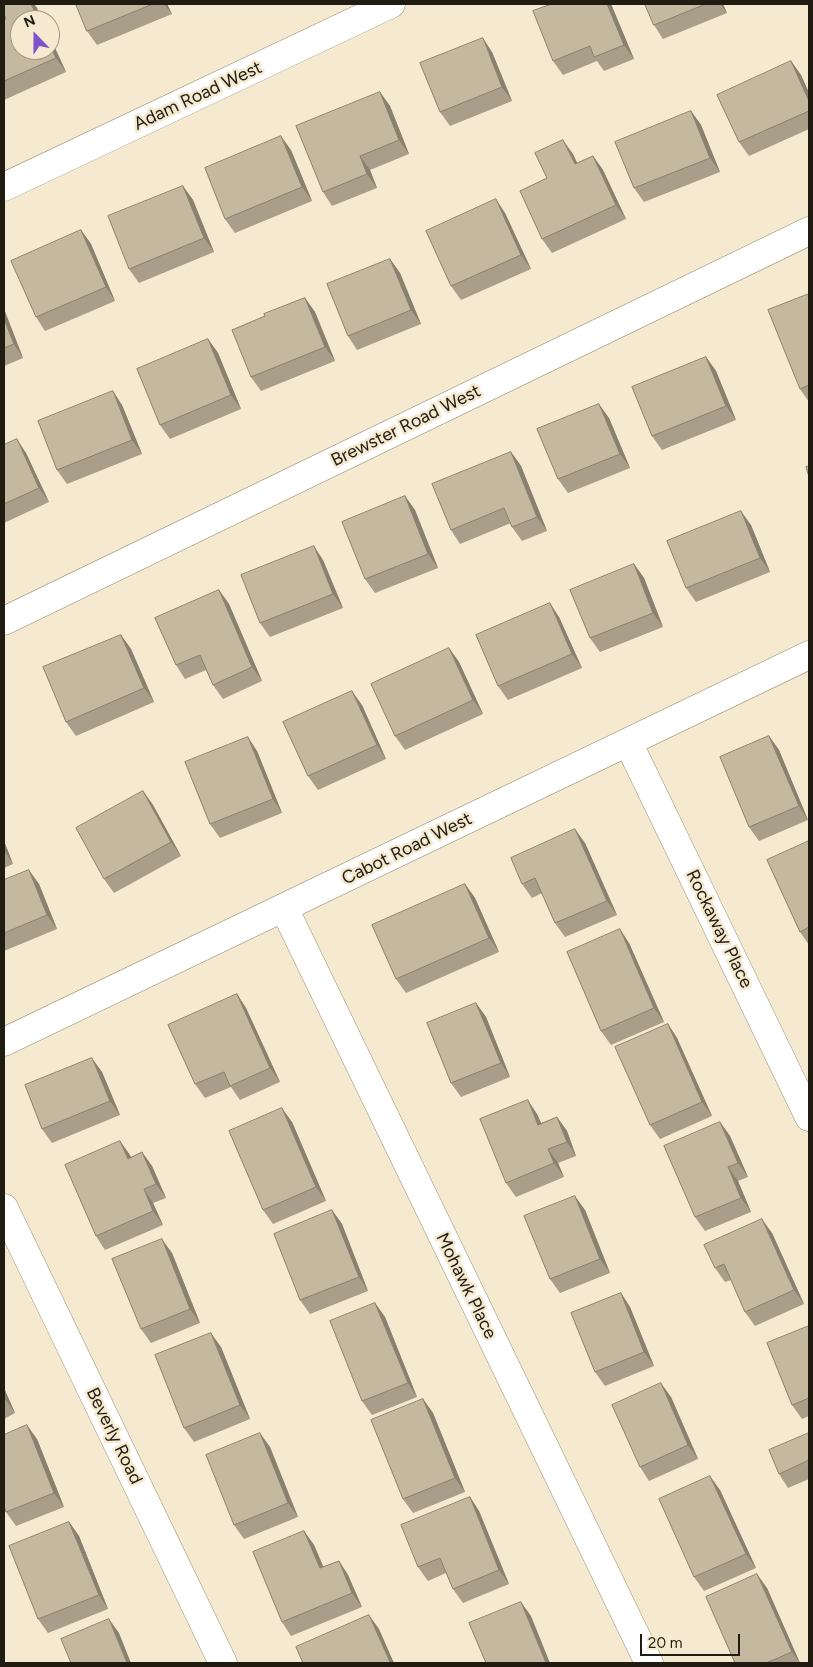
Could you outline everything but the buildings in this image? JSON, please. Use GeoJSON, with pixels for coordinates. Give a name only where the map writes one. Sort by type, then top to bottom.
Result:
{"type":"FeatureCollection","features":[{"type":"Feature","properties":{"kind":"street","name":"Adam Road West"},"geometry":{"type":"LineString","coordinates":[[4,187],[391,4]]}},
{"type":"Feature","properties":{"kind":"street","name":"Brewster Road West"},"geometry":{"type":"LineString","coordinates":[[4,621],[809,231]]}},
{"type":"Feature","properties":{"kind":"street","name":"Cabot Road West"},"geometry":{"type":"LineString","coordinates":[[4,1042],[809,655]]}},
{"type":"Feature","properties":{"kind":"street","name":"Rockaway Place"},"geometry":{"type":"LineString","coordinates":[[628,742],[809,1117]]}},
{"type":"Feature","properties":{"kind":"street","name":"Mohawk Place"},"geometry":{"type":"LineString","coordinates":[[284,908],[648,1663]]}},
{"type":"Feature","properties":{"kind":"street","name":"Beverly Road"},"geometry":{"type":"LineString","coordinates":[[4,1208],[223,1663]]}}]}
